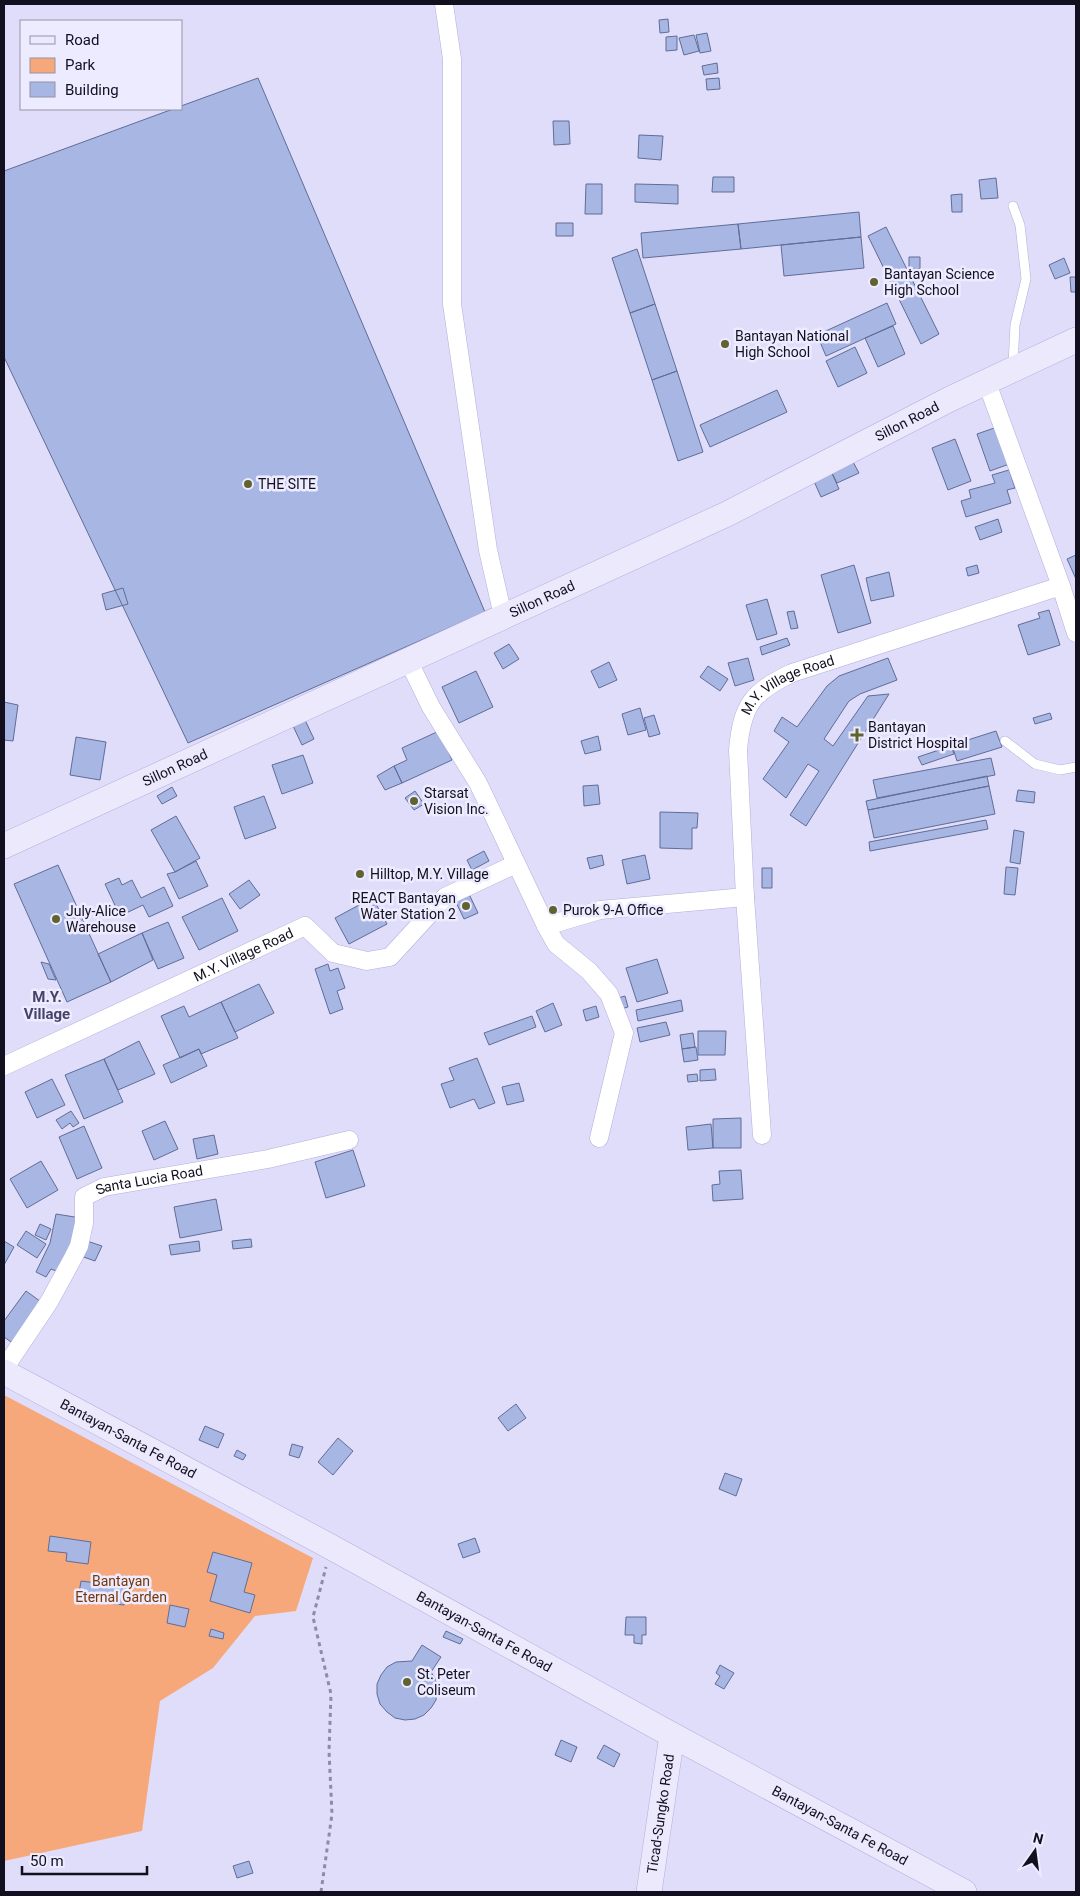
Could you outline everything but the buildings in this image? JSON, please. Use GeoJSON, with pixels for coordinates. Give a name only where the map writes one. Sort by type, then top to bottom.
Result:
{"type":"FeatureCollection","features":[{"type":"Feature","properties":{"kind":"main road","name":"Sillon Road"},"geometry":{"type":"LineString","coordinates":[[4,846],[727,514],[950,399],[1076,340]]}},
{"type":"Feature","properties":{"kind":"main road","name":"Bantayan-Santa Fe Road"},"geometry":{"type":"LineString","coordinates":[[4,1371],[964,1892]]}},
{"type":"Feature","properties":{"kind":"main road","name":"Ticad-Sungko Road"},"geometry":{"type":"LineString","coordinates":[[649,1892],[672,1735]]}},
{"type":"Feature","properties":{"kind":"street"},"geometry":{"type":"LineString","coordinates":[[444,4],[452,59],[452,304],[488,550],[503,616]]}},
{"type":"Feature","properties":{"kind":"street"},"geometry":{"type":"LineString","coordinates":[[987,383],[1061,586],[1076,633]]}},
{"type":"Feature","properties":{"kind":"street","name":"M.Y. Village Road"},"geometry":{"type":"LineString","coordinates":[[762,1135],[745,897],[738,750],[740,726],[747,708],[758,693],[772,683],[792,673],[1061,586]]}},
{"type":"Feature","properties":{"kind":"street"},"geometry":{"type":"LineString","coordinates":[[408,660],[431,707],[478,783],[556,944],[589,970],[609,994],[624,1033],[599,1138]]}},
{"type":"Feature","properties":{"kind":"street","name":"M.Y. Village Road"},"geometry":{"type":"LineString","coordinates":[[4,1066],[305,926],[333,953],[367,961],[390,957],[445,897],[516,864]]}},
{"type":"Feature","properties":{"kind":"street"},"geometry":{"type":"LineString","coordinates":[[546,926],[600,910],[745,897]]}},
{"type":"Feature","properties":{"kind":"street","name":"Santa Lucia Road"},"geometry":{"type":"LineString","coordinates":[[4,1371],[49,1302],[79,1246],[84,1223],[84,1197],[104,1187],[268,1159],[349,1140]]}},
{"type":"Feature","properties":{"kind":"lane"},"geometry":{"type":"LineString","coordinates":[[1013,206],[1020,226],[1026,279],[1015,325],[1013,371]]}},
{"type":"Feature","properties":{"kind":"lane"},"geometry":{"type":"LineString","coordinates":[[1004,741],[1035,764],[1060,770],[1076,767]]}},
{"type":"Feature","properties":{"kind":"path"},"geometry":{"type":"LineString","coordinates":[[321,1892],[332,1814],[328,1751],[331,1694],[313,1617],[331,1547]]}},
{"type":"Feature","properties":{"kind":"green space","name":"Bantayan Eternal Garden"},"geometry":{"type":"Polygon","coordinates":[[[4,1395],[313,1558],[296,1611],[255,1616],[213,1668],[160,1701],[142,1831],[4,1861],[4,1395]]]}},
{"type":"Feature","properties":{"kind":"place","name":"Bantayan Science High School"},"geometry":{"type":"Point","coordinates":[874,282]}},
{"type":"Feature","properties":{"kind":"place","name":"Bantayan National High School"},"geometry":{"type":"Point","coordinates":[725,344]}},
{"type":"Feature","properties":{"kind":"place","name":"THE SITE"},"geometry":{"type":"Point","coordinates":[248,484]}},
{"type":"Feature","properties":{"kind":"place","name":"Bantayan District Hospital"},"geometry":{"type":"Point","coordinates":[857,735]}},
{"type":"Feature","properties":{"kind":"place","name":"Starsat Vision Inc."},"geometry":{"type":"Point","coordinates":[414,801]}},
{"type":"Feature","properties":{"kind":"place","name":"Hilltop, M.Y. Village"},"geometry":{"type":"Point","coordinates":[360,874]}},
{"type":"Feature","properties":{"kind":"place","name":"REACT Bantayan Water Station 2"},"geometry":{"type":"Point","coordinates":[466,906]}},
{"type":"Feature","properties":{"kind":"place","name":"Purok 9-A Office"},"geometry":{"type":"Point","coordinates":[553,910]}},
{"type":"Feature","properties":{"kind":"place","name":"July-Alice Warehouse"},"geometry":{"type":"Point","coordinates":[56,919]}},
{"type":"Feature","properties":{"kind":"place","name":"St. Peter Coliseum"},"geometry":{"type":"Point","coordinates":[407,1682]}},
{"type":"Feature","properties":{"kind":"district","name":"M.Y. Village"},"geometry":{"type":"Point","coordinates":[47,1006]}}]}
